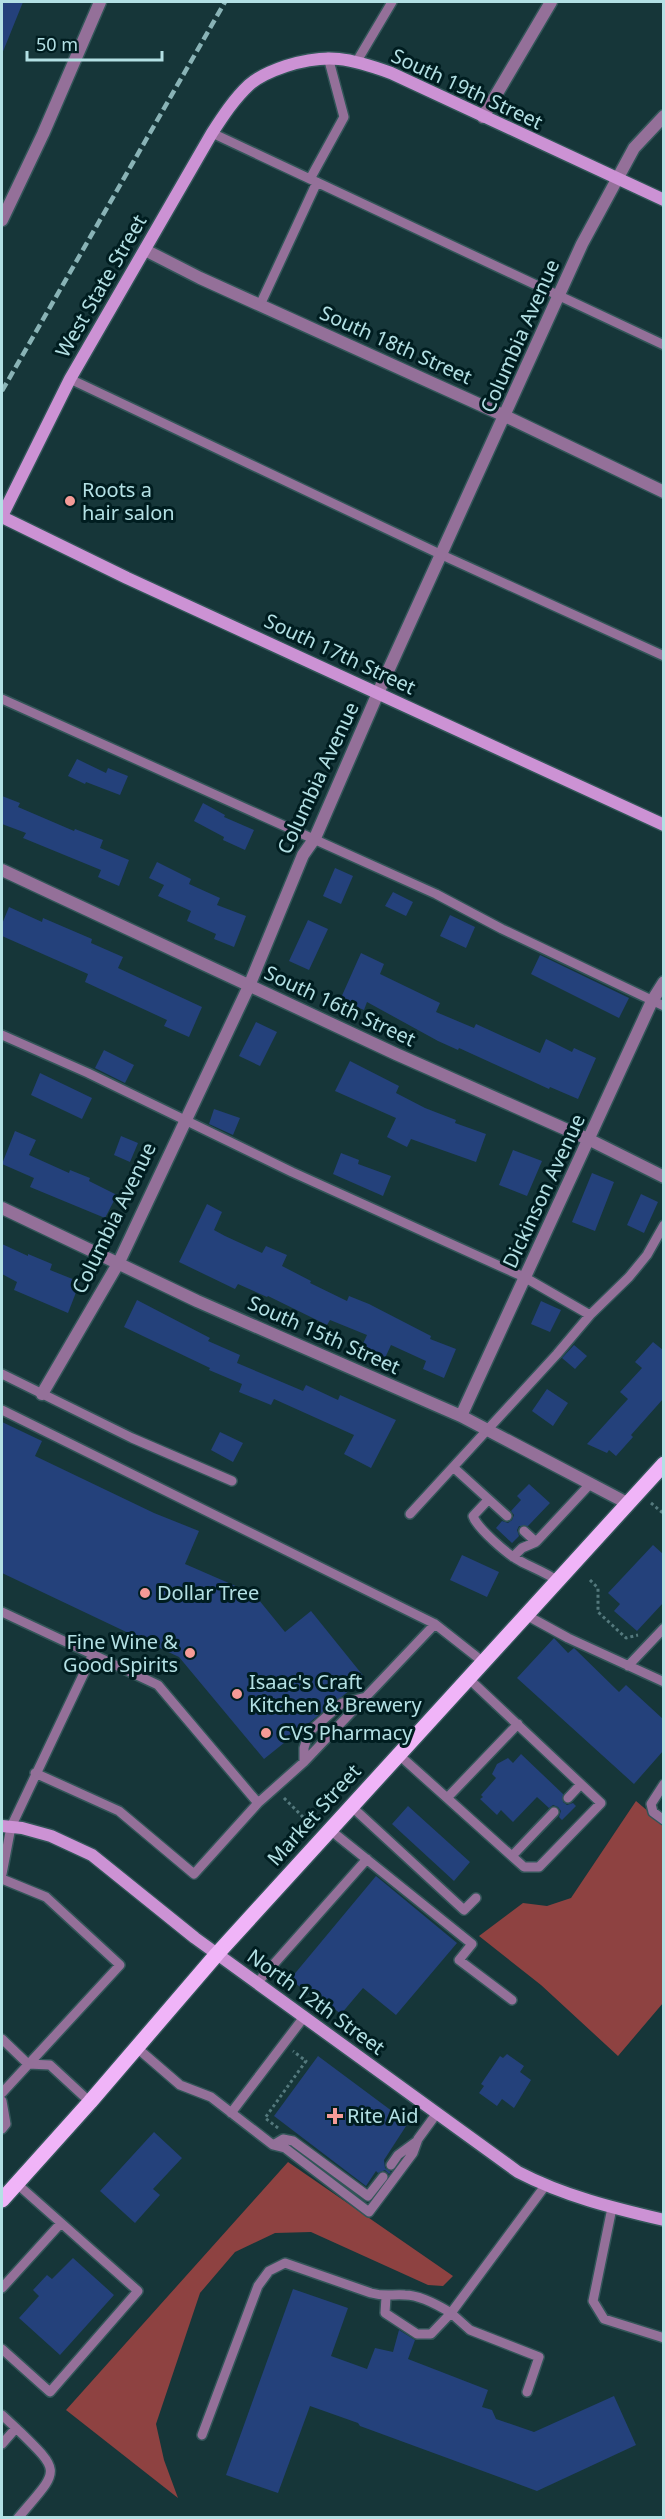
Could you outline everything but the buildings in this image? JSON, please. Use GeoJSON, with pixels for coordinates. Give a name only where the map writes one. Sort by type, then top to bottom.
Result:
{"type":"FeatureCollection","features":[{"type":"Feature","properties":{"kind":"main road","name":"Market Street"},"geometry":{"type":"LineString","coordinates":[[2,2199],[90,2102],[217,1954],[663,1464]]}},
{"type":"Feature","properties":{"kind":"street"},"geometry":{"type":"LineString","coordinates":[[2,220],[43,134],[100,2]]}},
{"type":"Feature","properties":{"kind":"street"},"geometry":{"type":"LineString","coordinates":[[483,117],[551,2]]}},
{"type":"Feature","properties":{"kind":"street","name":"South 19th Street"},"geometry":{"type":"LineString","coordinates":[[250,85],[277,69],[308,60],[328,57],[357,61],[391,73],[663,200]]}},
{"type":"Feature","properties":{"kind":"street","name":"West State Street"},"geometry":{"type":"LineString","coordinates":[[2,517],[70,380],[212,133],[230,107],[250,85]]}},
{"type":"Feature","properties":{"kind":"street","name":"Columbia Avenue"},"geometry":{"type":"LineString","coordinates":[[42,1394],[119,1262],[249,986],[303,855],[315,838],[378,693],[506,416],[582,244],[634,148],[663,116]]}},
{"type":"Feature","properties":{"kind":"street","name":"South 18th Street"},"geometry":{"type":"LineString","coordinates":[[145,250],[260,305],[506,416],[663,492]]}},
{"type":"Feature","properties":{"kind":"street","name":"South 17th Street"},"geometry":{"type":"LineString","coordinates":[[2,517],[127,578],[663,825]]}},
{"type":"Feature","properties":{"kind":"street","name":"South 16th Street"},"geometry":{"type":"LineString","coordinates":[[2,870],[249,986],[590,1140],[663,1177]]}},
{"type":"Feature","properties":{"kind":"street","name":"Dickinson Avenue"},"geometry":{"type":"LineString","coordinates":[[461,1416],[524,1277],[658,1004],[663,982]]}},
{"type":"Feature","properties":{"kind":"street","name":"South 15th Street"},"geometry":{"type":"LineString","coordinates":[[2,1208],[208,1306],[461,1416],[627,1503]]}},
{"type":"Feature","properties":{"kind":"street","name":"North 12th Street"},"geometry":{"type":"LineString","coordinates":[[6,1826],[51,1836],[92,1855],[217,1954],[518,2172],[545,2186],[612,2208],[663,2220]]}},
{"type":"Feature","properties":{"kind":"lane"},"geometry":{"type":"LineString","coordinates":[[357,61],[392,2]]}},
{"type":"Feature","properties":{"kind":"lane"},"geometry":{"type":"LineString","coordinates":[[260,305],[344,117],[328,57]]}},
{"type":"Feature","properties":{"kind":"lane"},"geometry":{"type":"LineString","coordinates":[[212,133],[663,345]]}},
{"type":"Feature","properties":{"kind":"lane"},"geometry":{"type":"LineString","coordinates":[[70,380],[663,656]]}},
{"type":"Feature","properties":{"kind":"lane"},"geometry":{"type":"LineString","coordinates":[[2,699],[436,894],[658,1004]]}},
{"type":"Feature","properties":{"kind":"lane"},"geometry":{"type":"LineString","coordinates":[[2,1035],[292,1172],[524,1277],[590,1315]]}},
{"type":"Feature","properties":{"kind":"lane"},"geometry":{"type":"LineString","coordinates":[[410,1514],[590,1315],[629,1277],[647,1255],[663,1225]]}},
{"type":"Feature","properties":{"kind":"lane"},"geometry":{"type":"LineString","coordinates":[[2,1374],[132,1438],[232,1481]]}},
{"type":"Feature","properties":{"kind":"lane"},"geometry":{"type":"LineString","coordinates":[[2,1410],[435,1624],[482,1661]]}},
{"type":"Feature","properties":{"kind":"lane"},"geometry":{"type":"LineString","coordinates":[[453,1467],[507,1516]]}},
{"type":"Feature","properties":{"kind":"lane"},"geometry":{"type":"LineString","coordinates":[[513,1557],[522,1548],[536,1542],[591,1484]]}},
{"type":"Feature","properties":{"kind":"lane"},"geometry":{"type":"LineString","coordinates":[[488,1500],[472,1516],[474,1520],[513,1557],[540,1569],[558,1581]]}},
{"type":"Feature","properties":{"kind":"lane"},"geometry":{"type":"LineString","coordinates":[[524,1531],[536,1542]]}},
{"type":"Feature","properties":{"kind":"lane"},"geometry":{"type":"LineString","coordinates":[[2,1612],[158,1685],[258,1803]]}},
{"type":"Feature","properties":{"kind":"lane"},"geometry":{"type":"LineString","coordinates":[[526,1615],[568,1638],[663,1682]]}},
{"type":"Feature","properties":{"kind":"lane"},"geometry":{"type":"LineString","coordinates":[[35,1773],[119,1811],[194,1874],[258,1803],[304,1762],[435,1624]]}},
{"type":"Feature","properties":{"kind":"lane"},"geometry":{"type":"LineString","coordinates":[[628,1666],[663,1628]]}},
{"type":"Feature","properties":{"kind":"lane"},"geometry":{"type":"LineString","coordinates":[[2,1874],[6,1826],[35,1773],[93,1654]]}},
{"type":"Feature","properties":{"kind":"lane"},"geometry":{"type":"LineString","coordinates":[[398,1754],[524,1868],[539,1867],[601,1803],[467,1677]]}},
{"type":"Feature","properties":{"kind":"lane"},"geometry":{"type":"LineString","coordinates":[[304,1762],[304,1748],[309,1732],[342,1703],[369,1696]]}},
{"type":"Feature","properties":{"kind":"lane"},"geometry":{"type":"LineString","coordinates":[[447,1798],[518,1724]]}},
{"type":"Feature","properties":{"kind":"lane"},"geometry":{"type":"LineString","coordinates":[[568,1798],[581,1784]]}},
{"type":"Feature","properties":{"kind":"lane"},"geometry":{"type":"LineString","coordinates":[[663,1784],[651,1804],[653,1812],[663,1820]]}},
{"type":"Feature","properties":{"kind":"lane"},"geometry":{"type":"LineString","coordinates":[[351,1806],[464,1910],[476,1898]]}},
{"type":"Feature","properties":{"kind":"lane"},"geometry":{"type":"LineString","coordinates":[[512,1856],[554,1812]]}},
{"type":"Feature","properties":{"kind":"lane"},"geometry":{"type":"LineString","coordinates":[[329,1830],[472,1944],[459,1960],[512,2000]]}},
{"type":"Feature","properties":{"kind":"lane"},"geometry":{"type":"LineString","coordinates":[[257,1983],[367,1859]]}},
{"type":"Feature","properties":{"kind":"lane"},"geometry":{"type":"LineString","coordinates":[[2,1879],[46,1897],[120,1965],[3,2088]]}},
{"type":"Feature","properties":{"kind":"lane"},"geometry":{"type":"LineString","coordinates":[[231,2113],[304,2016]]}},
{"type":"Feature","properties":{"kind":"lane"},"geometry":{"type":"LineString","coordinates":[[2,2039],[28,2064],[50,2065],[90,2102]]}},
{"type":"Feature","properties":{"kind":"lane"},"geometry":{"type":"LineString","coordinates":[[136,2048],[180,2085],[211,2097],[273,2145],[285,2148],[369,2212],[413,2153],[418,2139]]}},
{"type":"Feature","properties":{"kind":"lane"},"geometry":{"type":"LineString","coordinates":[[2,2102],[6,2124],[2,2129]]}},
{"type":"Feature","properties":{"kind":"lane"},"geometry":{"type":"LineString","coordinates":[[391,2166],[398,2155],[418,2139],[437,2113]]}},
{"type":"Feature","properties":{"kind":"lane"},"geometry":{"type":"LineString","coordinates":[[273,2145],[283,2139],[292,2140],[368,2196],[383,2177]]}},
{"type":"Feature","properties":{"kind":"lane"},"geometry":{"type":"LineString","coordinates":[[2,2349],[50,2392],[138,2291],[16,2183]]}},
{"type":"Feature","properties":{"kind":"lane"},"geometry":{"type":"LineString","coordinates":[[386,2297],[386,2313],[417,2334],[431,2334],[451,2313],[545,2186]]}},
{"type":"Feature","properties":{"kind":"lane"},"geometry":{"type":"LineString","coordinates":[[612,2208],[592,2301],[604,2319],[663,2338]]}},
{"type":"Feature","properties":{"kind":"lane"},"geometry":{"type":"LineString","coordinates":[[2,2288],[61,2223]]}},
{"type":"Feature","properties":{"kind":"lane"},"geometry":{"type":"LineString","coordinates":[[202,2435],[258,2286],[268,2271],[285,2262],[386,2297],[407,2294],[436,2304],[451,2313],[470,2330],[539,2357],[527,2392]]}},
{"type":"Feature","properties":{"kind":"lane"},"geometry":{"type":"LineString","coordinates":[[2,2415],[46,2458],[51,2467],[51,2476],[18,2517]]}},
{"type":"Feature","properties":{"kind":"lane"},"geometry":{"type":"LineString","coordinates":[[2,2444],[16,2428]]}},
{"type":"Feature","properties":{"kind":"path"},"geometry":{"type":"LineString","coordinates":[[646,1498],[663,1514]]}},
{"type":"Feature","properties":{"kind":"path"},"geometry":{"type":"LineString","coordinates":[[590,1581],[598,1588],[598,1612],[626,1638],[640,1634],[642,1636]]}},
{"type":"Feature","properties":{"kind":"path"},"geometry":{"type":"LineString","coordinates":[[282,1795],[306,1820]]}},
{"type":"Feature","properties":{"kind":"path"},"geometry":{"type":"LineString","coordinates":[[279,2129],[265,2118],[306,2061],[292,2050]]}},
{"type":"Feature","properties":{"kind":"shaded area"},"geometry":{"type":"Polygon","coordinates":[[[636,1801],[663,1824],[663,2003],[618,2056],[541,1985],[479,1936],[523,1903],[547,1906],[571,1898],[636,1801]]]}},
{"type":"Feature","properties":{"kind":"shaded area"},"geometry":{"type":"Polygon","coordinates":[[[288,2162],[453,2276],[443,2286],[428,2285],[311,2232],[275,2233],[235,2252],[200,2293],[156,2424],[164,2460],[178,2498],[66,2410],[288,2162]]]}},
{"type":"Feature","properties":{"kind":"railway"},"geometry":{"type":"LineString","coordinates":[[2,391],[225,2]]}},
{"type":"Feature","properties":{"kind":"place","name":"Roots a hair salon"},"geometry":{"type":"Point","coordinates":[70,501]}},
{"type":"Feature","properties":{"kind":"place","name":"Dollar Tree"},"geometry":{"type":"Point","coordinates":[145,1593]}},
{"type":"Feature","properties":{"kind":"place","name":"Fine Wine & Good Spirits"},"geometry":{"type":"Point","coordinates":[190,1653]}},
{"type":"Feature","properties":{"kind":"place","name":"Isaac's Craft Kitchen & Brewery"},"geometry":{"type":"Point","coordinates":[237,1694]}},
{"type":"Feature","properties":{"kind":"place","name":"CVS Pharmacy"},"geometry":{"type":"Point","coordinates":[266,1733]}},
{"type":"Feature","properties":{"kind":"place","name":"Rite Aid"},"geometry":{"type":"Point","coordinates":[335,2116]}}]}
